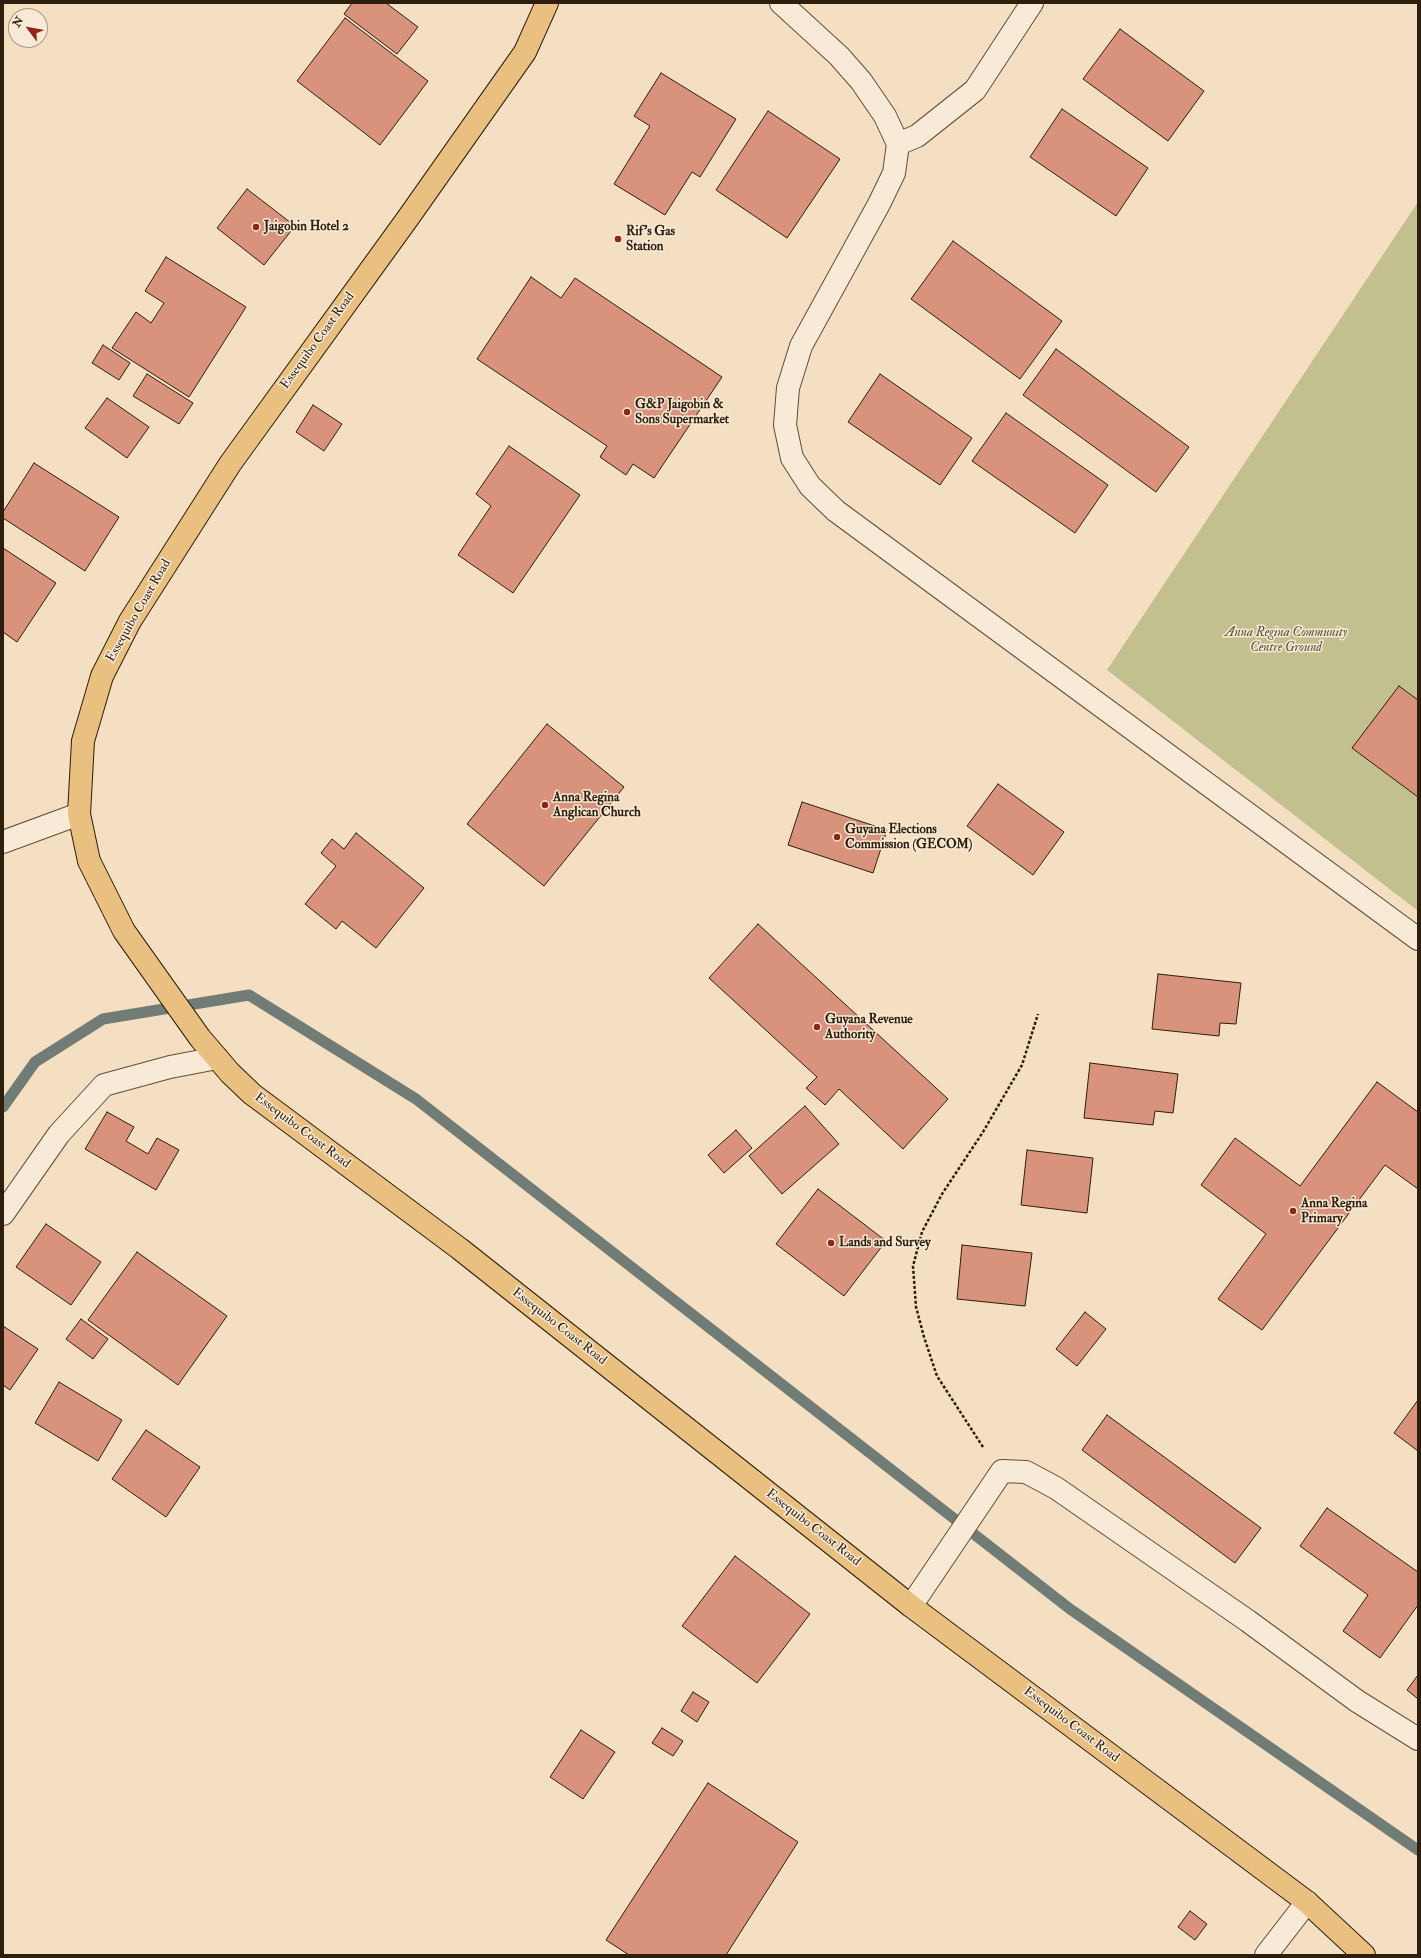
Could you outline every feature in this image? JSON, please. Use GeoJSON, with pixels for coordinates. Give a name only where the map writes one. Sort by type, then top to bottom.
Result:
{"type":"FeatureCollection","features":[{"type":"Feature","properties":{"kind":"main road","name":"Essequibo Coast Road"},"geometry":{"type":"LineString","coordinates":[[547,3],[525,52],[408,218],[230,464],[130,621],[102,676],[83,741],[79,814],[89,861],[124,931],[151,970],[200,1038],[252,1094],[460,1249],[912,1606],[1307,1902],[1364,1955]]}},
{"type":"Feature","properties":{"kind":"street"},"geometry":{"type":"LineString","coordinates":[[781,3],[838,56],[861,81],[885,116],[898,144],[894,173],[879,204],[801,346],[788,388],[785,425],[792,458],[810,486],[836,511],[1418,939]]}},
{"type":"Feature","properties":{"kind":"street"},"geometry":{"type":"LineString","coordinates":[[898,144],[917,136],[975,90],[1032,3]]}},
{"type":"Feature","properties":{"kind":"street"},"geometry":{"type":"LineString","coordinates":[[3,842],[79,814]]}},
{"type":"Feature","properties":{"kind":"street"},"geometry":{"type":"LineString","coordinates":[[3,1214],[60,1134],[104,1085],[170,1067],[217,1058]]}},
{"type":"Feature","properties":{"kind":"street"},"geometry":{"type":"LineString","coordinates":[[912,1606],[1002,1471],[1026,1472],[1056,1488],[1248,1621],[1357,1701],[1418,1740]]}},
{"type":"Feature","properties":{"kind":"street"},"geometry":{"type":"LineString","coordinates":[[1266,1955],[1307,1902]]}},
{"type":"Feature","properties":{"kind":"path"},"geometry":{"type":"LineString","coordinates":[[1002,1471],[980,1444],[937,1376],[916,1307],[913,1266],[922,1232],[939,1201],[983,1132],[1022,1064],[1038,1014]]}},
{"type":"Feature","properties":{"kind":"green space","name":"Anna Regina Community Centre Ground"},"geometry":{"type":"Polygon","coordinates":[[[1418,202],[1418,911],[1107,670],[1418,202]]]}},
{"type":"Feature","properties":{"kind":"building"},"geometry":{"type":"Polygon","coordinates":[[[352,3],[386,3],[418,27],[397,54],[344,14],[352,3]]]}},
{"type":"Feature","properties":{"kind":"building"},"geometry":{"type":"Polygon","coordinates":[[[345,18],[428,81],[380,145],[297,81],[345,18]]]}},
{"type":"Feature","properties":{"kind":"building"},"geometry":{"type":"Polygon","coordinates":[[[1120,29],[1204,91],[1168,141],[1083,79],[1120,29]]]}},
{"type":"Feature","properties":{"kind":"building"},"geometry":{"type":"Polygon","coordinates":[[[661,73],[736,119],[700,177],[692,172],[665,215],[614,184],[650,126],[634,116],[661,73]]]}},
{"type":"Feature","properties":{"kind":"building"},"geometry":{"type":"Polygon","coordinates":[[[1062,109],[1148,168],[1116,216],[1030,157],[1062,109]]]}},
{"type":"Feature","properties":{"kind":"building"},"geometry":{"type":"Polygon","coordinates":[[[768,111],[840,159],[787,238],[716,190],[768,111]]]}},
{"type":"Feature","properties":{"kind":"building","name":"Jaigobin Hotel 2"},"geometry":{"type":"Polygon","coordinates":[[[247,189],[295,226],[264,265],[217,228],[247,189]]]}},
{"type":"Feature","properties":{"kind":"building"},"geometry":{"type":"Polygon","coordinates":[[[953,241],[1062,321],[1020,379],[911,299],[953,241]]]}},
{"type":"Feature","properties":{"kind":"building"},"geometry":{"type":"Polygon","coordinates":[[[166,257],[246,307],[189,397],[112,348],[136,312],[151,323],[164,303],[145,291],[166,257]]]}},
{"type":"Feature","properties":{"kind":"building","name":"G&P Jaigobin & Sons Supermarket"},"geometry":{"type":"Polygon","coordinates":[[[531,277],[561,298],[575,278],[722,377],[654,478],[633,464],[626,475],[600,457],[607,446],[477,359],[531,277]]]}},
{"type":"Feature","properties":{"kind":"building"},"geometry":{"type":"Polygon","coordinates":[[[103,345],[130,363],[119,380],[92,363],[103,345]]]}},
{"type":"Feature","properties":{"kind":"building"},"geometry":{"type":"Polygon","coordinates":[[[1056,349],[1189,447],[1156,492],[1023,395],[1056,349]]]}},
{"type":"Feature","properties":{"kind":"building"},"geometry":{"type":"Polygon","coordinates":[[[147,374],[193,403],[179,424],[133,396],[147,374]]]}},
{"type":"Feature","properties":{"kind":"building"},"geometry":{"type":"Polygon","coordinates":[[[880,374],[972,438],[940,485],[848,422],[880,374]]]}},
{"type":"Feature","properties":{"kind":"building"},"geometry":{"type":"Polygon","coordinates":[[[107,398],[149,427],[127,458],[85,428],[107,398]]]}},
{"type":"Feature","properties":{"kind":"building"},"geometry":{"type":"Polygon","coordinates":[[[313,405],[342,424],[324,451],[296,432],[313,405]]]}},
{"type":"Feature","properties":{"kind":"building"},"geometry":{"type":"Polygon","coordinates":[[[1006,413],[1108,485],[1075,533],[972,461],[1006,413]]]}},
{"type":"Feature","properties":{"kind":"building"},"geometry":{"type":"Polygon","coordinates":[[[509,446],[580,495],[513,593],[458,555],[491,506],[476,494],[509,446]]]}},
{"type":"Feature","properties":{"kind":"building"},"geometry":{"type":"Polygon","coordinates":[[[34,463],[119,517],[85,571],[3,518],[3,512],[34,463]]]}},
{"type":"Feature","properties":{"kind":"building"},"geometry":{"type":"Polygon","coordinates":[[[3,548],[56,583],[17,642],[3,632],[3,548]]]}},
{"type":"Feature","properties":{"kind":"building"},"geometry":{"type":"Polygon","coordinates":[[[1399,686],[1418,700],[1418,797],[1352,748],[1399,686]]]}},
{"type":"Feature","properties":{"kind":"building","name":"Anna Regina Anglican Church"},"geometry":{"type":"Polygon","coordinates":[[[547,724],[624,787],[544,886],[467,824],[547,724]]]}},
{"type":"Feature","properties":{"kind":"building"},"geometry":{"type":"Polygon","coordinates":[[[998,784],[1064,832],[1033,875],[967,826],[998,784]]]}},
{"type":"Feature","properties":{"kind":"building","name":"Guyana Elections Commission (GECOM)"},"geometry":{"type":"Polygon","coordinates":[[[802,802],[887,830],[873,873],[788,845],[802,802]]]}},
{"type":"Feature","properties":{"kind":"building"},"geometry":{"type":"Polygon","coordinates":[[[356,833],[424,888],[376,948],[342,921],[336,929],[305,904],[336,866],[321,853],[332,839],[344,849],[356,833]]]}},
{"type":"Feature","properties":{"kind":"building","name":"Guyana Revenue Authority"},"geometry":{"type":"Polygon","coordinates":[[[758,924],[948,1099],[903,1149],[839,1089],[825,1105],[806,1088],[817,1077],[709,978],[758,924]]]}},
{"type":"Feature","properties":{"kind":"building"},"geometry":{"type":"Polygon","coordinates":[[[1158,974],[1241,983],[1236,1024],[1220,1023],[1219,1036],[1152,1029],[1158,974]]]}},
{"type":"Feature","properties":{"kind":"building"},"geometry":{"type":"Polygon","coordinates":[[[1090,1063],[1178,1074],[1173,1113],[1155,1111],[1153,1125],[1084,1118],[1090,1063]]]}},
{"type":"Feature","properties":{"kind":"building","name":"Anna Regina Primary"},"geometry":{"type":"Polygon","coordinates":[[[1377,1082],[1418,1112],[1418,1189],[1385,1165],[1262,1330],[1218,1299],[1266,1234],[1201,1185],[1235,1138],[1300,1186],[1377,1082]]]}},
{"type":"Feature","properties":{"kind":"building"},"geometry":{"type":"Polygon","coordinates":[[[805,1106],[839,1144],[782,1194],[749,1156],[805,1106]]]}},
{"type":"Feature","properties":{"kind":"building"},"geometry":{"type":"Polygon","coordinates":[[[107,1112],[134,1127],[126,1141],[148,1154],[157,1138],[179,1150],[156,1190],[85,1149],[107,1112]]]}},
{"type":"Feature","properties":{"kind":"building"},"geometry":{"type":"Polygon","coordinates":[[[736,1130],[752,1148],[724,1173],[708,1155],[736,1130]]]}},
{"type":"Feature","properties":{"kind":"building"},"geometry":{"type":"Polygon","coordinates":[[[1027,1150],[1093,1158],[1087,1213],[1021,1205],[1027,1150]]]}},
{"type":"Feature","properties":{"kind":"building","name":"Lands and Survey"},"geometry":{"type":"Polygon","coordinates":[[[818,1189],[886,1241],[844,1296],[776,1244],[818,1189]]]}},
{"type":"Feature","properties":{"kind":"building"},"geometry":{"type":"Polygon","coordinates":[[[46,1224],[101,1262],[71,1305],[16,1267],[46,1224]]]}},
{"type":"Feature","properties":{"kind":"building"},"geometry":{"type":"Polygon","coordinates":[[[962,1245],[1032,1253],[1025,1306],[957,1299],[962,1245]]]}},
{"type":"Feature","properties":{"kind":"building"},"geometry":{"type":"Polygon","coordinates":[[[137,1252],[227,1316],[178,1385],[88,1320],[137,1252]]]}},
{"type":"Feature","properties":{"kind":"building"},"geometry":{"type":"Polygon","coordinates":[[[1085,1312],[1106,1329],[1077,1366],[1056,1349],[1085,1312]]]}},
{"type":"Feature","properties":{"kind":"building"},"geometry":{"type":"Polygon","coordinates":[[[81,1319],[108,1339],[93,1359],[66,1339],[81,1319]]]}},
{"type":"Feature","properties":{"kind":"building"},"geometry":{"type":"Polygon","coordinates":[[[3,1326],[38,1349],[10,1390],[3,1385],[3,1326]]]}},
{"type":"Feature","properties":{"kind":"building"},"geometry":{"type":"Polygon","coordinates":[[[59,1382],[122,1420],[98,1461],[35,1423],[59,1382]]]}},
{"type":"Feature","properties":{"kind":"building"},"geometry":{"type":"Polygon","coordinates":[[[1418,1400],[1418,1451],[1394,1433],[1418,1400]]]}},
{"type":"Feature","properties":{"kind":"building"},"geometry":{"type":"Polygon","coordinates":[[[1107,1415],[1261,1528],[1235,1563],[1082,1450],[1107,1415]]]}},
{"type":"Feature","properties":{"kind":"building"},"geometry":{"type":"Polygon","coordinates":[[[146,1430],[200,1467],[166,1517],[112,1479],[146,1430]]]}},
{"type":"Feature","properties":{"kind":"building"},"geometry":{"type":"Polygon","coordinates":[[[1327,1508],[1418,1572],[1418,1605],[1380,1658],[1343,1631],[1368,1595],[1300,1546],[1327,1508]]]}},
{"type":"Feature","properties":{"kind":"building"},"geometry":{"type":"Polygon","coordinates":[[[735,1556],[810,1614],[757,1683],[682,1626],[735,1556]]]}},
{"type":"Feature","properties":{"kind":"building"},"geometry":{"type":"Polygon","coordinates":[[[1418,1675],[1418,1699],[1407,1690],[1418,1675]]]}},
{"type":"Feature","properties":{"kind":"building"},"geometry":{"type":"Polygon","coordinates":[[[693,1692],[709,1702],[697,1722],[681,1711],[693,1692]]]}},
{"type":"Feature","properties":{"kind":"building"},"geometry":{"type":"Polygon","coordinates":[[[662,1728],[683,1741],[673,1756],[652,1743],[662,1728]]]}},
{"type":"Feature","properties":{"kind":"building"},"geometry":{"type":"Polygon","coordinates":[[[581,1730],[615,1752],[583,1799],[550,1777],[581,1730]]]}},
{"type":"Feature","properties":{"kind":"building"},"geometry":{"type":"Polygon","coordinates":[[[708,1783],[798,1842],[726,1955],[629,1955],[606,1940],[708,1783]]]}},
{"type":"Feature","properties":{"kind":"building"},"geometry":{"type":"Polygon","coordinates":[[[1190,1911],[1207,1924],[1195,1940],[1178,1927],[1190,1911]]]}},
{"type":"Feature","properties":{"kind":"waterway"},"geometry":{"type":"LineString","coordinates":[[3,1107],[35,1062],[103,1019],[249,995],[416,1099],[1070,1609],[1418,1850]]}},
{"type":"Feature","properties":{"kind":"place","name":"Jaigobin Hotel 2"},"geometry":{"type":"Point","coordinates":[256,227]}},
{"type":"Feature","properties":{"kind":"place","name":"Rif's Gas Station"},"geometry":{"type":"Point","coordinates":[618,239]}},
{"type":"Feature","properties":{"kind":"place","name":"G&P Jaigobin & Sons Supermarket"},"geometry":{"type":"Point","coordinates":[627,412]}},
{"type":"Feature","properties":{"kind":"place","name":"Anna Regina Anglican Church"},"geometry":{"type":"Point","coordinates":[545,805]}},
{"type":"Feature","properties":{"kind":"place","name":"Guyana Elections Commission (GECOM)"},"geometry":{"type":"Point","coordinates":[837,837]}},
{"type":"Feature","properties":{"kind":"place","name":"Guyana Revenue Authority"},"geometry":{"type":"Point","coordinates":[817,1027]}},
{"type":"Feature","properties":{"kind":"place","name":"Anna Regina Primary"},"geometry":{"type":"Point","coordinates":[1293,1211]}},
{"type":"Feature","properties":{"kind":"place","name":"Lands and Survey"},"geometry":{"type":"Point","coordinates":[831,1243]}}]}
